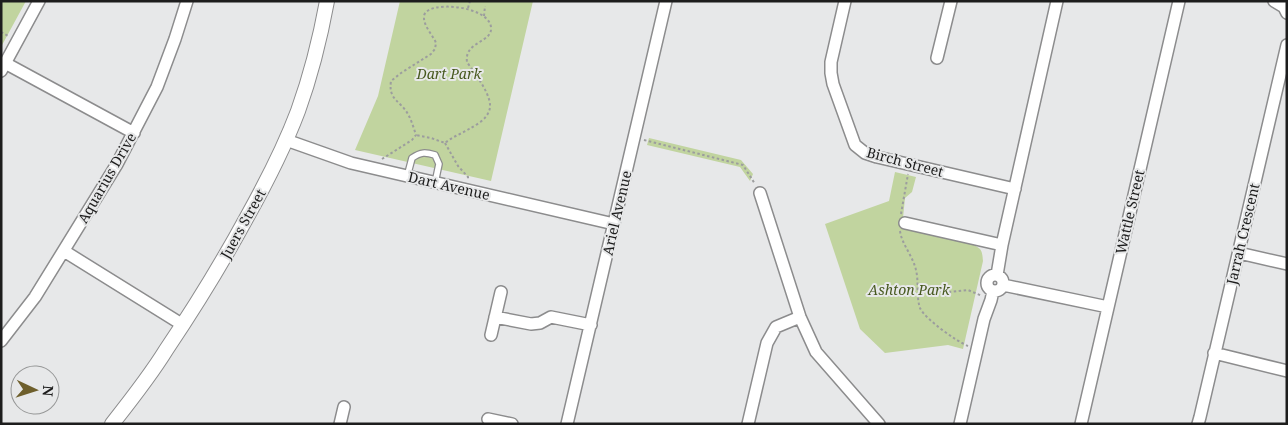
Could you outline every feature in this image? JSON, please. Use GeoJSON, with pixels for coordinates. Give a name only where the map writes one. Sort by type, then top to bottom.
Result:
{"type":"FeatureCollection","features":[{"type":"Feature","properties":{"kind":"street"},"geometry":{"type":"LineString","coordinates":[[39,1],[3,67],[134,133]]}},
{"type":"Feature","properties":{"kind":"street","name":"Aquarius Drive"},"geometry":{"type":"LineString","coordinates":[[1,341],[35,297],[134,133],[157,87],[176,39],[187,1]]}},
{"type":"Feature","properties":{"kind":"street","name":"Juers Street"},"geometry":{"type":"LineString","coordinates":[[112,424],[150,374],[183,325],[231,246],[270,174],[298,111],[320,38],[327,1]]}},
{"type":"Feature","properties":{"kind":"street","name":"Ariel Avenue"},"geometry":{"type":"LineString","coordinates":[[567,424],[666,1]]}},
{"type":"Feature","properties":{"kind":"street","name":"Birch Street"},"geometry":{"type":"LineString","coordinates":[[845,1],[833,52],[831,74],[855,145],[865,153],[1015,189]]}},
{"type":"Feature","properties":{"kind":"street"},"geometry":{"type":"LineString","coordinates":[[937,58],[950,1]]}},
{"type":"Feature","properties":{"kind":"street"},"geometry":{"type":"LineString","coordinates":[[960,424],[984,319],[996,288],[1002,244],[1057,1]]}},
{"type":"Feature","properties":{"kind":"street","name":"Wattle Street"},"geometry":{"type":"LineString","coordinates":[[1081,424],[1179,1]]}},
{"type":"Feature","properties":{"kind":"street"},"geometry":{"type":"LineString","coordinates":[[1274,1],[1284,7],[1287,13]]}},
{"type":"Feature","properties":{"kind":"street","name":"Jarrah Crescent"},"geometry":{"type":"LineString","coordinates":[[1198,424],[1287,45]]}},
{"type":"Feature","properties":{"kind":"street","name":"Dart Avenue"},"geometry":{"type":"LineString","coordinates":[[286,140],[351,163],[614,224]]}},
{"type":"Feature","properties":{"kind":"street"},"geometry":{"type":"LineString","coordinates":[[760,193],[800,317],[816,352],[879,424]]}},
{"type":"Feature","properties":{"kind":"street"},"geometry":{"type":"LineString","coordinates":[[902,222],[1002,244]]}},
{"type":"Feature","properties":{"kind":"street"},"geometry":{"type":"LineString","coordinates":[[64,250],[183,325]]}},
{"type":"Feature","properties":{"kind":"street"},"geometry":{"type":"LineString","coordinates":[[1239,253],[1287,264]]}},
{"type":"Feature","properties":{"kind":"street"},"geometry":{"type":"LineString","coordinates":[[996,288],[1108,307]]}},
{"type":"Feature","properties":{"kind":"street"},"geometry":{"type":"LineString","coordinates":[[491,335],[501,292]]}},
{"type":"Feature","properties":{"kind":"street"},"geometry":{"type":"LineString","coordinates":[[495,316],[530,324],[540,323],[551,316],[590,325]]}},
{"type":"Feature","properties":{"kind":"street"},"geometry":{"type":"LineString","coordinates":[[748,424],[767,343],[776,327],[800,317]]}},
{"type":"Feature","properties":{"kind":"street"},"geometry":{"type":"LineString","coordinates":[[1214,353],[1287,371]]}},
{"type":"Feature","properties":{"kind":"street"},"geometry":{"type":"LineString","coordinates":[[340,424],[344,407]]}},
{"type":"Feature","properties":{"kind":"street"},"geometry":{"type":"LineString","coordinates":[[488,419],[512,424]]}},
{"type":"Feature","properties":{"kind":"lane"},"geometry":{"type":"LineString","coordinates":[[407,177],[412,158],[419,153],[426,152],[435,156],[439,164],[435,183]]}},
{"type":"Feature","properties":{"kind":"path"},"geometry":{"type":"LineString","coordinates":[[468,8],[470,1]]}},
{"type":"Feature","properties":{"kind":"path"},"geometry":{"type":"LineString","coordinates":[[416,136],[410,117],[391,94],[391,81],[431,54],[435,49],[436,43],[425,22],[426,10],[436,6],[456,5],[474,10],[484,16],[491,26],[491,32],[487,37],[473,46],[466,57],[467,62],[490,100],[489,112],[479,123],[450,138],[445,143]]}},
{"type":"Feature","properties":{"kind":"path"},"geometry":{"type":"LineString","coordinates":[[484,16],[486,6]]}},
{"type":"Feature","properties":{"kind":"path"},"geometry":{"type":"LineString","coordinates":[[1,32],[11,38]]}},
{"type":"Feature","properties":{"kind":"path"},"geometry":{"type":"LineString","coordinates":[[416,136],[431,138],[445,143],[458,166],[468,177],[468,191]]}},
{"type":"Feature","properties":{"kind":"path"},"geometry":{"type":"LineString","coordinates":[[369,167],[416,136]]}},
{"type":"Feature","properties":{"kind":"path"},"geometry":{"type":"LineString","coordinates":[[634,138],[743,165],[760,193]]}},
{"type":"Feature","properties":{"kind":"path"},"geometry":{"type":"LineString","coordinates":[[910,165],[902,222],[902,241],[916,269],[920,309],[956,341],[977,351]]}},
{"type":"Feature","properties":{"kind":"path"},"geometry":{"type":"LineString","coordinates":[[918,288],[950,292],[996,288]]}},
{"type":"Feature","properties":{"kind":"green space"},"geometry":{"type":"Polygon","coordinates":[[[1,1],[26,1],[1,47],[1,1]]]}},
{"type":"Feature","properties":{"kind":"green space","name":"Dart Park"},"geometry":{"type":"Polygon","coordinates":[[[400,1],[533,1],[491,181],[355,150],[378,96],[400,1]]]}},
{"type":"Feature","properties":{"kind":"green space"},"geometry":{"type":"Polygon","coordinates":[[[649,138],[741,160],[753,174],[750,181],[740,167],[647,145],[649,138]]]}},
{"type":"Feature","properties":{"kind":"green space","name":"Ashton Park"},"geometry":{"type":"Polygon","coordinates":[[[895,172],[916,177],[912,192],[905,198],[902,228],[972,244],[982,252],[983,261],[963,349],[948,345],[885,353],[860,329],[825,224],[889,201],[895,172]]]}}]}
